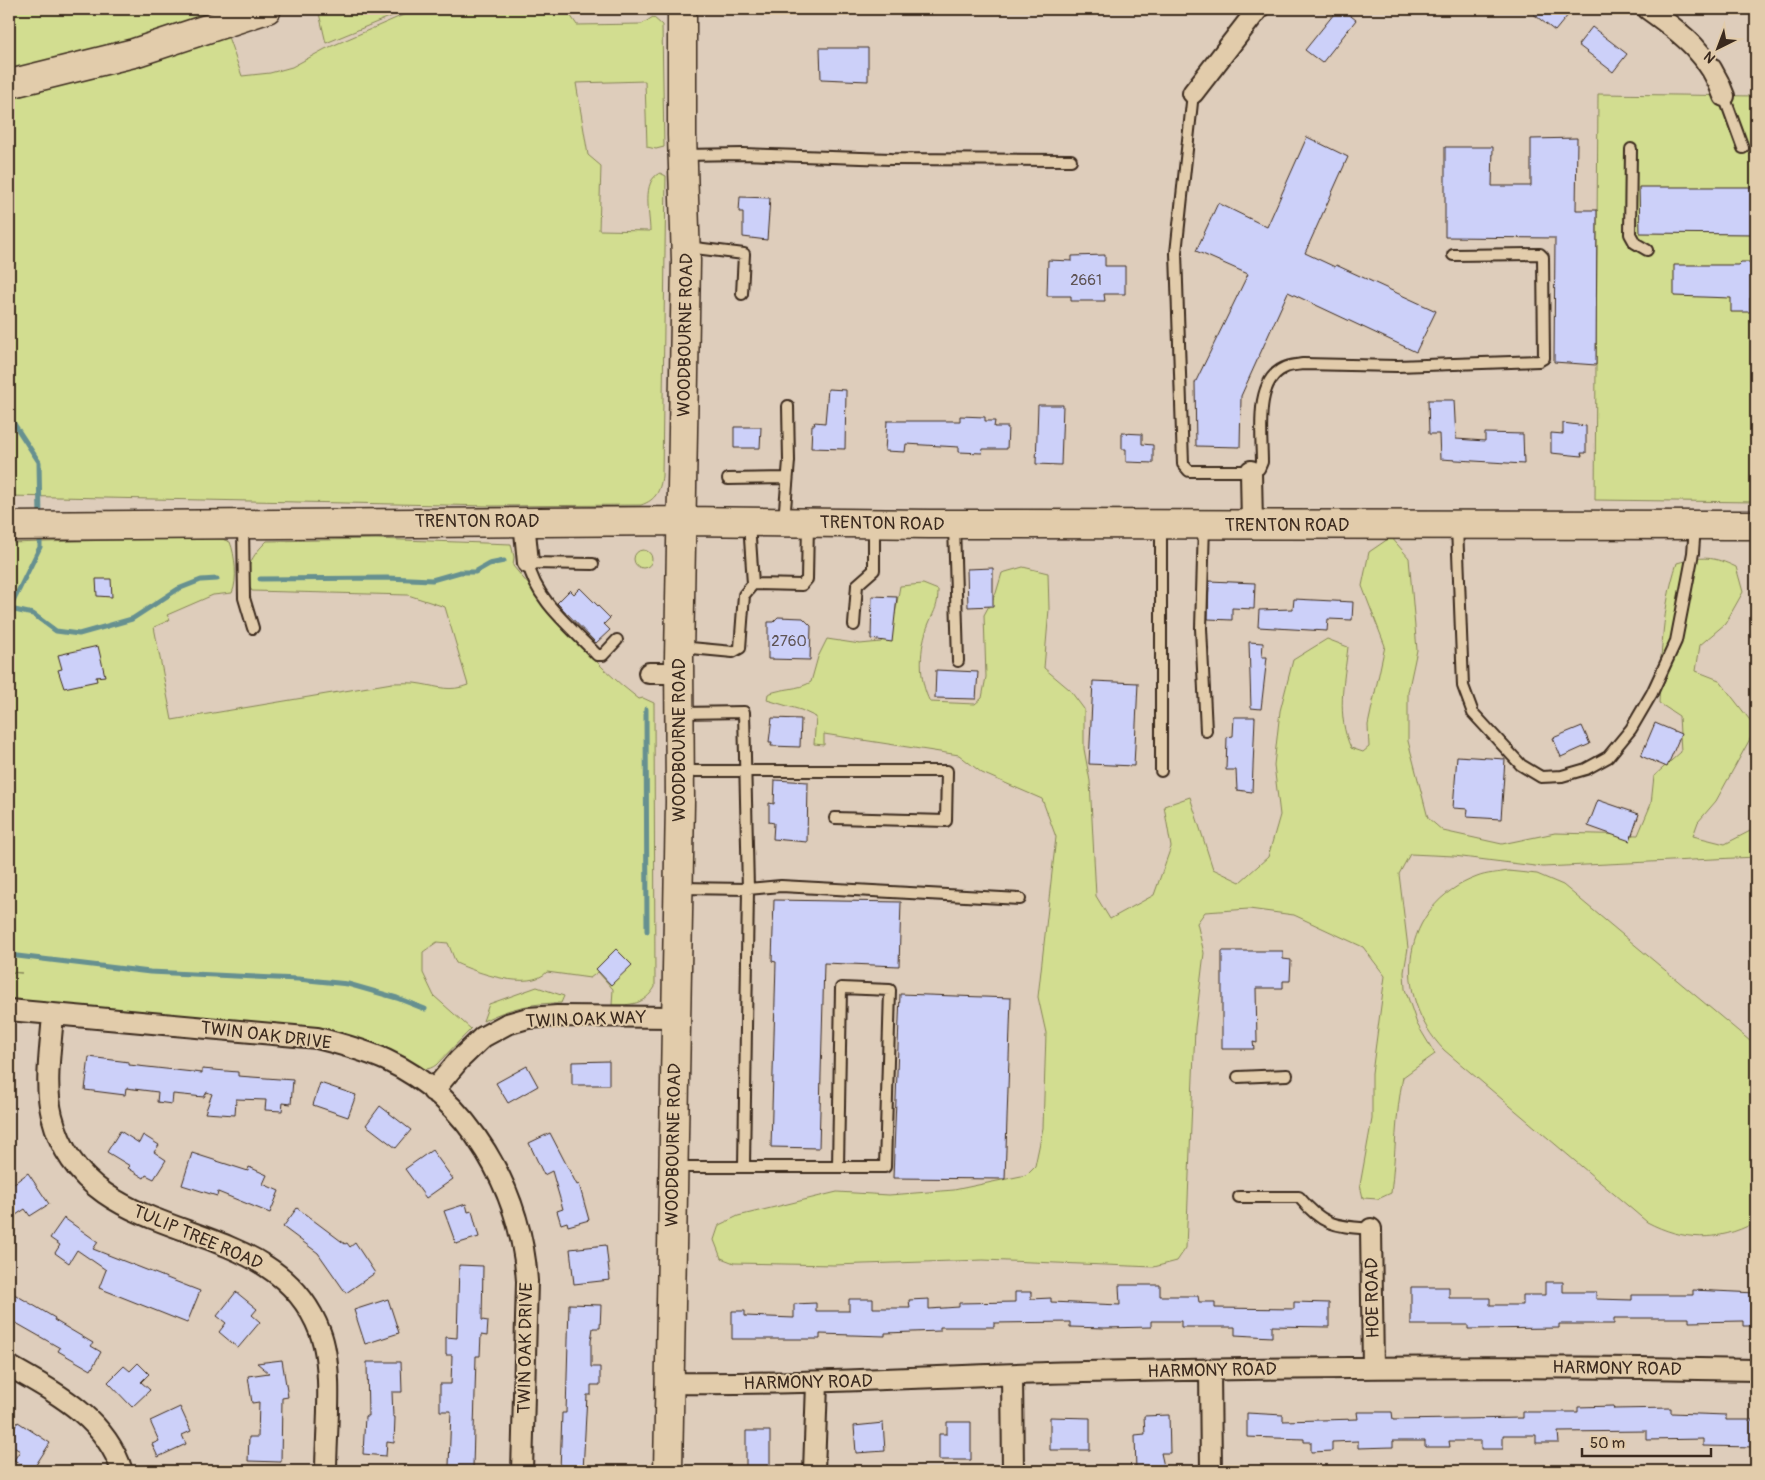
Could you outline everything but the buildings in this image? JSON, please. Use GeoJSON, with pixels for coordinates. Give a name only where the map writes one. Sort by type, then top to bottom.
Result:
{"type":"FeatureCollection","features":[{"type":"Feature","properties":{"kind":"main road"},"geometry":{"type":"LineString","coordinates":[[9,84],[134,53],[267,9]]}},
{"type":"Feature","properties":{"kind":"main road","name":"WOODBOURNE ROAD"},"geometry":{"type":"LineString","coordinates":[[668,1471],[680,771],[679,660],[686,247],[682,9]]}},
{"type":"Feature","properties":{"kind":"main road","name":"TRENTON ROAD"},"geometry":{"type":"LineString","coordinates":[[15,526],[524,521],[954,524],[1756,525]]}},
{"type":"Feature","properties":{"kind":"street"},"geometry":{"type":"LineString","coordinates":[[1193,93],[1258,9]]}},
{"type":"Feature","properties":{"kind":"street"},"geometry":{"type":"LineString","coordinates":[[1648,9],[1679,32],[1703,55],[1718,78],[1724,96]]}},
{"type":"Feature","properties":{"kind":"street"},"geometry":{"type":"LineString","coordinates":[[1251,471],[1252,524]]}},
{"type":"Feature","properties":{"kind":"street"},"geometry":{"type":"LineString","coordinates":[[524,521],[528,563]]}},
{"type":"Feature","properties":{"kind":"street"},"geometry":{"type":"LineString","coordinates":[[649,672],[679,660]]}},
{"type":"Feature","properties":{"kind":"street","name":"TWIN OAK DRIVE"},"geometry":{"type":"LineString","coordinates":[[9,1010],[318,1038],[387,1060],[432,1091],[472,1130],[490,1157],[519,1224],[525,1254],[527,1281],[522,1471]]}},
{"type":"Feature","properties":{"kind":"street","name":"TULIP TREE ROAD"},"geometry":{"type":"LineString","coordinates":[[53,1014],[49,1067],[49,1101],[52,1117],[63,1146],[86,1180],[112,1200],[152,1218],[260,1260],[284,1278],[312,1315],[320,1333],[326,1360],[326,1471]]}},
{"type":"Feature","properties":{"kind":"street","name":"TWIN OAK WAY"},"geometry":{"type":"LineString","coordinates":[[432,1091],[459,1060],[483,1037],[507,1024],[528,1018],[557,1016],[676,1017]]}},
{"type":"Feature","properties":{"kind":"street","name":"HOE ROAD"},"geometry":{"type":"LineString","coordinates":[[1371,1229],[1373,1367]]}},
{"type":"Feature","properties":{"kind":"street"},"geometry":{"type":"LineString","coordinates":[[9,1366],[67,1401],[100,1428],[110,1444],[122,1471]]}},
{"type":"Feature","properties":{"kind":"street","name":"HARMONY ROAD"},"geometry":{"type":"LineString","coordinates":[[669,1383],[816,1383],[1012,1375],[1373,1367],[1756,1370]]}},
{"type":"Feature","properties":{"kind":"street"},"geometry":{"type":"LineString","coordinates":[[1210,1370],[1211,1471]]}},
{"type":"Feature","properties":{"kind":"street"},"geometry":{"type":"LineString","coordinates":[[1012,1375],[1012,1471]]}},
{"type":"Feature","properties":{"kind":"street"},"geometry":{"type":"LineString","coordinates":[[814,1471],[816,1383]]}},
{"type":"Feature","properties":{"kind":"lane"},"geometry":{"type":"LineString","coordinates":[[1193,93],[1176,254],[1183,464],[1189,471],[1251,471],[1259,469],[1262,462],[1263,392],[1271,377],[1284,368],[1303,364],[1458,365],[1539,361],[1544,358],[1543,257],[1540,254],[1453,255]]}},
{"type":"Feature","properties":{"kind":"lane"},"geometry":{"type":"LineString","coordinates":[[1724,96],[1743,148]]}},
{"type":"Feature","properties":{"kind":"lane"},"geometry":{"type":"LineString","coordinates":[[1631,148],[1630,234],[1635,243],[1647,250]]}},
{"type":"Feature","properties":{"kind":"lane"},"geometry":{"type":"LineString","coordinates":[[683,155],[743,154],[891,159],[1071,160]]}},
{"type":"Feature","properties":{"kind":"lane"},"geometry":{"type":"LineString","coordinates":[[686,247],[744,254],[742,294]]}},
{"type":"Feature","properties":{"kind":"lane"},"geometry":{"type":"LineString","coordinates":[[754,584],[802,585],[807,578],[786,478],[789,461],[788,406]]}},
{"type":"Feature","properties":{"kind":"lane"},"geometry":{"type":"LineString","coordinates":[[728,478],[786,478]]}},
{"type":"Feature","properties":{"kind":"lane"},"geometry":{"type":"LineString","coordinates":[[679,660],[733,652],[740,648],[744,595],[754,584],[750,522]]}},
{"type":"Feature","properties":{"kind":"lane"},"geometry":{"type":"LineString","coordinates":[[243,523],[244,598],[253,628]]}},
{"type":"Feature","properties":{"kind":"lane"},"geometry":{"type":"LineString","coordinates":[[854,625],[857,584],[874,570],[874,523]]}},
{"type":"Feature","properties":{"kind":"lane"},"geometry":{"type":"LineString","coordinates":[[954,524],[958,661]]}},
{"type":"Feature","properties":{"kind":"lane"},"geometry":{"type":"LineString","coordinates":[[1161,524],[1161,771]]}},
{"type":"Feature","properties":{"kind":"lane"},"geometry":{"type":"LineString","coordinates":[[1204,524],[1201,628],[1206,731]]}},
{"type":"Feature","properties":{"kind":"lane"},"geometry":{"type":"LineString","coordinates":[[1457,525],[1463,686],[1473,713],[1521,765],[1541,777],[1562,776],[1586,769],[1608,757],[1631,729],[1652,693],[1676,641],[1693,553],[1695,525]]}},
{"type":"Feature","properties":{"kind":"lane"},"geometry":{"type":"LineString","coordinates":[[593,564],[528,563],[531,576],[540,592],[597,654],[603,655],[617,640]]}},
{"type":"Feature","properties":{"kind":"lane"},"geometry":{"type":"LineString","coordinates":[[680,713],[744,712],[748,889],[744,1167]]}},
{"type":"Feature","properties":{"kind":"lane"},"geometry":{"type":"LineString","coordinates":[[680,771],[745,769],[947,771],[946,821],[836,818]]}},
{"type":"Feature","properties":{"kind":"lane"},"geometry":{"type":"LineString","coordinates":[[678,888],[748,889],[780,886],[1020,899]]}},
{"type":"Feature","properties":{"kind":"lane"},"geometry":{"type":"LineString","coordinates":[[672,1167],[838,1167],[885,1167],[890,990],[841,988],[838,1167]]}},
{"type":"Feature","properties":{"kind":"lane"},"geometry":{"type":"LineString","coordinates":[[1238,1077],[1287,1075]]}},
{"type":"Feature","properties":{"kind":"lane"},"geometry":{"type":"LineString","coordinates":[[1239,1197],[1299,1197],[1309,1209],[1334,1226],[1371,1229]]}},
{"type":"Feature","properties":{"kind":"green space"},"geometry":{"type":"Polygon","coordinates":[[[9,9],[235,9],[227,34],[242,76],[270,73],[292,67],[325,49],[417,9],[566,9],[577,25],[642,24],[653,17],[662,25],[664,147],[656,149],[647,147],[645,81],[576,83],[588,155],[601,166],[599,230],[650,231],[648,190],[650,183],[660,173],[666,176],[662,476],[660,486],[654,498],[641,505],[491,506],[9,496],[9,9]]]}},
{"type":"Feature","properties":{"kind":"green space"},"geometry":{"type":"Polygon","coordinates":[[[318,9],[409,9],[326,43],[318,9]]]}},
{"type":"Feature","properties":{"kind":"green space"},"geometry":{"type":"Polygon","coordinates":[[[1598,94],[1756,96],[1756,502],[1595,500],[1598,94]]]}},
{"type":"Feature","properties":{"kind":"green space"},"geometry":{"type":"Polygon","coordinates":[[[1391,537],[1409,558],[1417,650],[1408,692],[1408,741],[1428,818],[1443,831],[1502,844],[1555,833],[1638,835],[1651,804],[1654,776],[1681,752],[1679,716],[1659,703],[1665,615],[1677,563],[1707,558],[1736,567],[1743,592],[1725,624],[1700,645],[1696,671],[1719,680],[1756,728],[1716,801],[1698,822],[1693,836],[1725,844],[1756,828],[1756,857],[1543,867],[1454,856],[1410,854],[1399,874],[1408,948],[1404,972],[1405,989],[1417,1024],[1435,1054],[1403,1077],[1398,1106],[1391,1193],[1378,1199],[1363,1198],[1360,1185],[1372,1119],[1372,1073],[1385,976],[1363,947],[1294,915],[1249,909],[1205,912],[1197,923],[1204,953],[1195,1028],[1186,1248],[1177,1261],[1154,1267],[983,1260],[834,1265],[734,1263],[721,1258],[714,1240],[719,1225],[738,1216],[837,1192],[889,1195],[954,1190],[1026,1175],[1035,1166],[1043,1128],[1046,1033],[1038,997],[1056,837],[1042,799],[982,773],[959,755],[824,734],[824,745],[814,744],[816,717],[801,710],[767,700],[768,694],[806,685],[811,682],[818,657],[827,639],[860,644],[881,642],[895,614],[900,586],[923,584],[938,590],[937,604],[923,642],[921,663],[926,693],[930,702],[975,704],[982,698],[986,677],[984,615],[996,593],[1002,573],[1023,567],[1048,573],[1049,609],[1044,668],[1069,689],[1084,709],[1084,749],[1090,781],[1096,896],[1110,919],[1154,895],[1171,847],[1164,806],[1190,797],[1213,869],[1240,882],[1268,857],[1280,815],[1274,765],[1280,711],[1293,660],[1327,639],[1348,647],[1342,698],[1346,736],[1351,748],[1363,752],[1369,747],[1368,725],[1385,646],[1362,586],[1369,552],[1391,537]]]}},
{"type":"Feature","properties":{"kind":"green space"},"geometry":{"type":"Polygon","coordinates":[[[182,538],[222,539],[230,542],[235,568],[235,582],[232,593],[213,595],[167,615],[170,620],[154,627],[172,720],[392,683],[414,683],[450,689],[468,685],[445,607],[408,595],[252,591],[247,577],[250,564],[257,552],[267,541],[376,539],[511,544],[514,557],[513,566],[572,636],[621,685],[639,699],[643,698],[654,703],[655,987],[651,993],[642,1001],[636,1003],[612,1005],[613,989],[598,972],[590,978],[547,972],[539,977],[528,980],[503,978],[456,963],[448,943],[437,942],[423,952],[423,973],[434,996],[471,1029],[436,1065],[425,1069],[416,1067],[393,1053],[373,1045],[9,1001],[9,543],[182,538]]]}},
{"type":"Feature","properties":{"kind":"green space"},"geometry":{"type":"Polygon","coordinates":[[[639,550],[647,550],[652,555],[650,566],[639,568],[634,563],[634,555],[639,550]]]}},
{"type":"Feature","properties":{"kind":"green space"},"geometry":{"type":"Polygon","coordinates":[[[1508,871],[1537,874],[1563,885],[1756,1046],[1756,1221],[1754,1223],[1727,1234],[1700,1237],[1674,1233],[1647,1222],[1444,1050],[1427,1028],[1416,1004],[1411,978],[1412,953],[1419,930],[1432,908],[1451,890],[1477,877],[1508,871]]]}},
{"type":"Feature","properties":{"kind":"green space"},"geometry":{"type":"Polygon","coordinates":[[[537,987],[564,996],[561,1003],[521,1007],[483,1021],[489,1004],[537,987]]]}},
{"type":"Feature","properties":{"kind":"waterway"},"geometry":{"type":"LineString","coordinates":[[9,416],[39,462],[40,518]]}},
{"type":"Feature","properties":{"kind":"waterway"},"geometry":{"type":"LineString","coordinates":[[9,610],[40,547],[40,534]]}},
{"type":"Feature","properties":{"kind":"waterway"},"geometry":{"type":"LineString","coordinates":[[260,579],[387,578],[432,580],[460,572],[475,572],[489,564],[504,561]]}},
{"type":"Feature","properties":{"kind":"waterway"},"geometry":{"type":"LineString","coordinates":[[10,609],[33,614],[56,631],[79,634],[132,619],[178,589],[201,580],[217,579]]}},
{"type":"Feature","properties":{"kind":"waterway"},"geometry":{"type":"LineString","coordinates":[[646,709],[647,931]]}},
{"type":"Feature","properties":{"kind":"waterway"},"geometry":{"type":"LineString","coordinates":[[9,955],[150,972],[298,979],[348,984],[397,998],[425,1009]]}}]}
